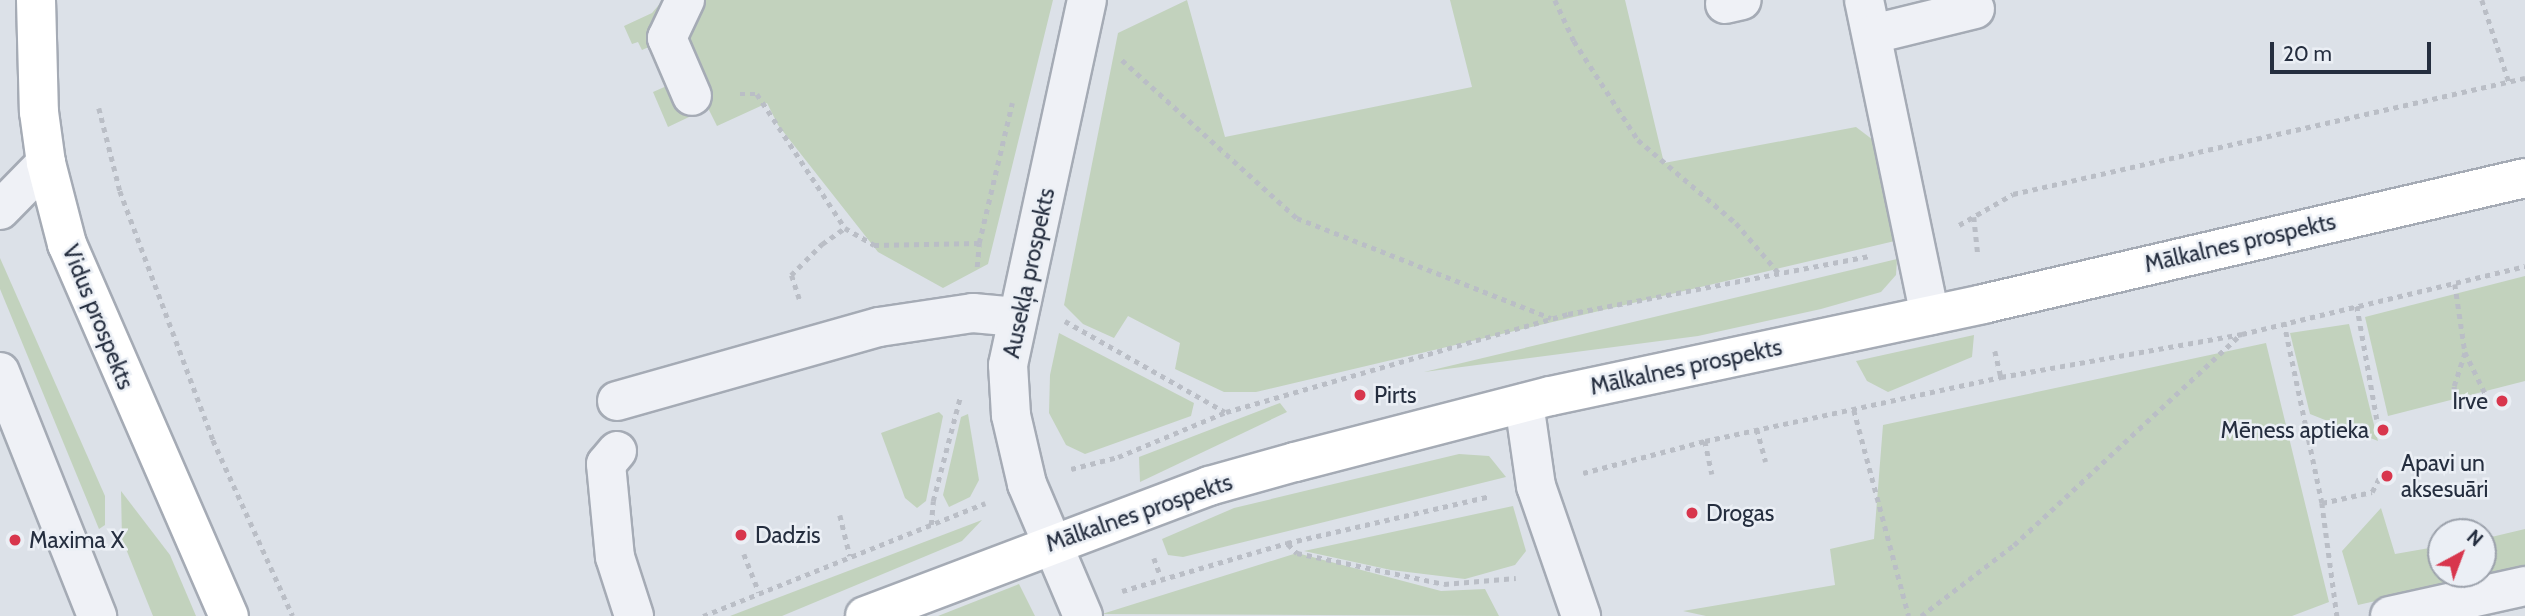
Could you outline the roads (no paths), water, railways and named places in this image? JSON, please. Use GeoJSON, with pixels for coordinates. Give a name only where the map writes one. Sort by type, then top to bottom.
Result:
{"type":"FeatureCollection","features":[{"type":"Feature","properties":{"kind":"main road","name":"Vidus prospekts"},"geometry":{"type":"LineString","coordinates":[[36,0],[39,112],[46,163],[67,244],[229,616]]}},
{"type":"Feature","properties":{"kind":"main road","name":"Mālkalnes prospekts"},"geometry":{"type":"LineString","coordinates":[[865,616],[1209,486],[1524,402],[1930,315],[2525,178]]}},
{"type":"Feature","properties":{"kind":"street"},"geometry":{"type":"LineString","coordinates":[[685,0],[667,38],[692,96]]}},
{"type":"Feature","properties":{"kind":"street","name":"Ausekļa prospekts"},"geometry":{"type":"LineString","coordinates":[[1083,616],[1027,484],[1011,415],[1008,365],[1087,0]]}},
{"type":"Feature","properties":{"kind":"street"},"geometry":{"type":"LineString","coordinates":[[1930,315],[1869,17],[1975,9]]}},
{"type":"Feature","properties":{"kind":"street"},"geometry":{"type":"LineString","coordinates":[[0,210],[46,163]]}},
{"type":"Feature","properties":{"kind":"street"},"geometry":{"type":"LineString","coordinates":[[617,401],[879,327],[973,313],[1017,317]]}},
{"type":"Feature","properties":{"kind":"street"},"geometry":{"type":"LineString","coordinates":[[0,372],[97,616]]}},
{"type":"Feature","properties":{"kind":"street"},"geometry":{"type":"LineString","coordinates":[[1524,402],[1521,489],[1568,574],[1581,616]]}},
{"type":"Feature","properties":{"kind":"street"},"geometry":{"type":"LineString","coordinates":[[617,451],[606,464],[615,557],[634,616]]}},
{"type":"Feature","properties":{"kind":"street"},"geometry":{"type":"LineString","coordinates":[[2390,616],[2525,586]]}},
{"type":"Feature","properties":{"kind":"place","name":"Pirts"},"geometry":{"type":"Point","coordinates":[1360,395]}},
{"type":"Feature","properties":{"kind":"place","name":"Irve"},"geometry":{"type":"Point","coordinates":[2502,401]}},
{"type":"Feature","properties":{"kind":"place","name":"Mēness aptieka"},"geometry":{"type":"Point","coordinates":[2383,430]}},
{"type":"Feature","properties":{"kind":"place","name":"Apavi un aksesuāri"},"geometry":{"type":"Point","coordinates":[2387,476]}},
{"type":"Feature","properties":{"kind":"place","name":"Drogas"},"geometry":{"type":"Point","coordinates":[1692,513]}},
{"type":"Feature","properties":{"kind":"place","name":"Dadzis"},"geometry":{"type":"Point","coordinates":[741,535]}},
{"type":"Feature","properties":{"kind":"place","name":"Maxima X"},"geometry":{"type":"Point","coordinates":[15,540]}}]}
